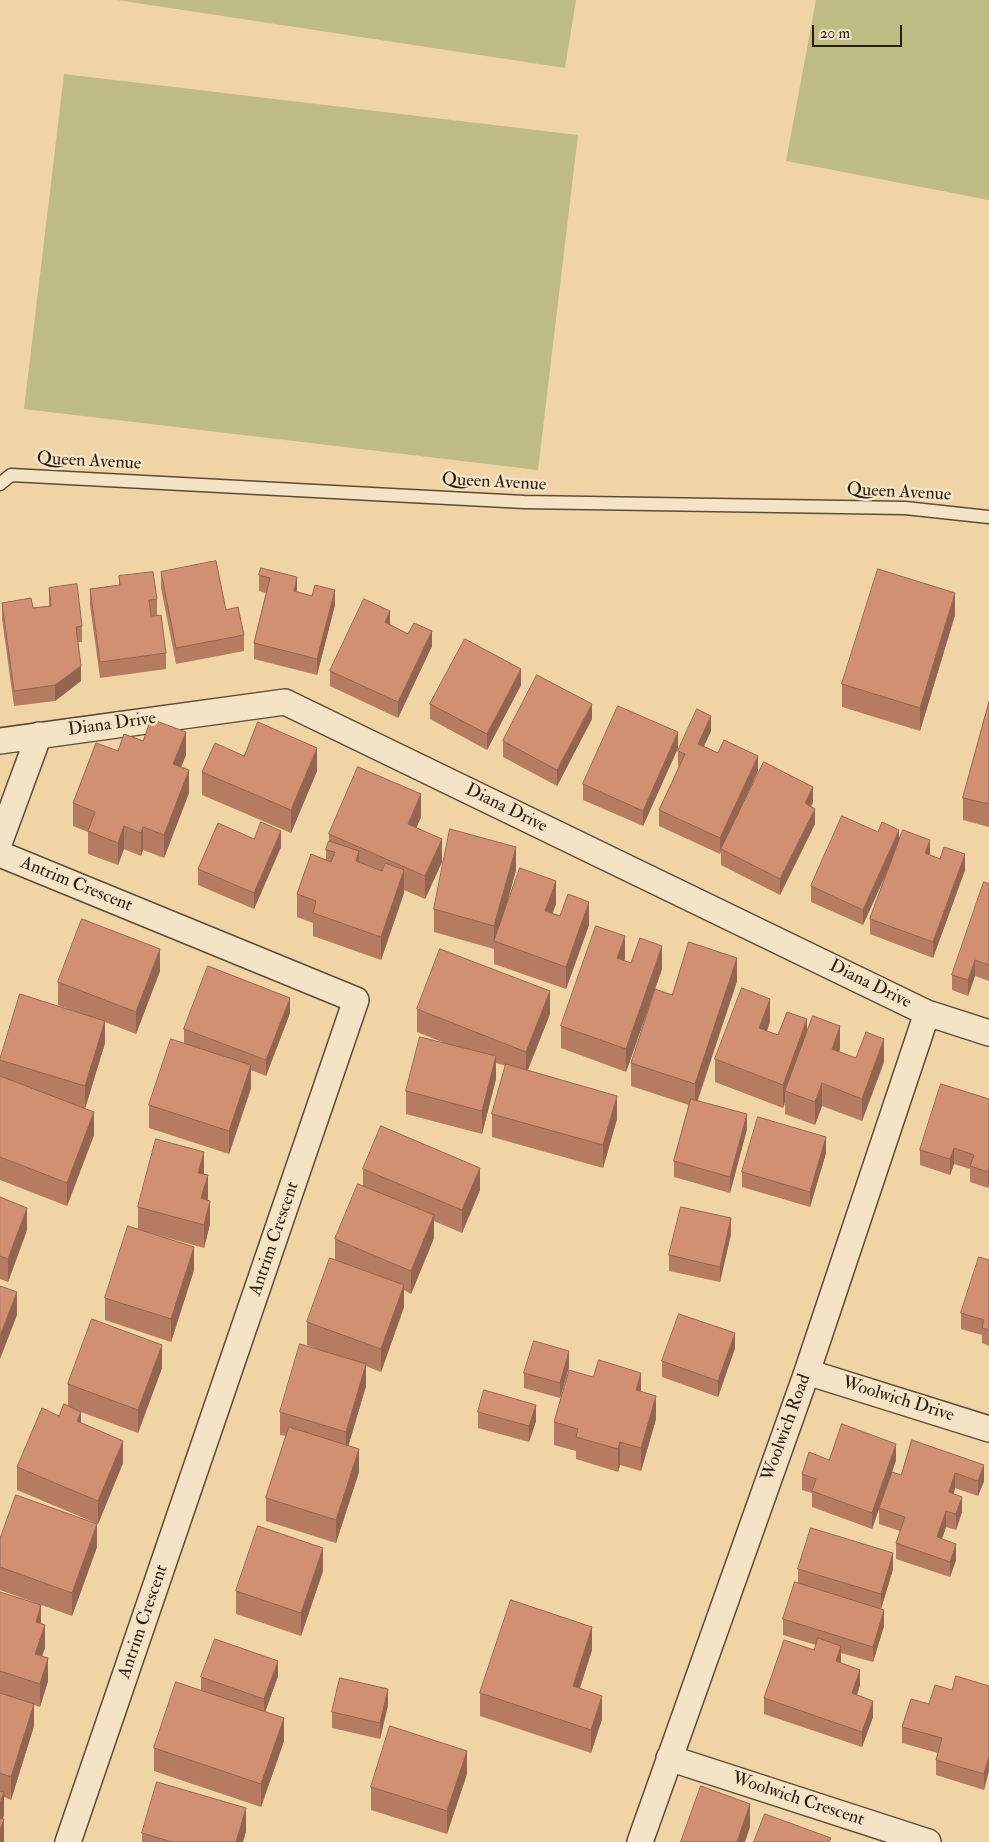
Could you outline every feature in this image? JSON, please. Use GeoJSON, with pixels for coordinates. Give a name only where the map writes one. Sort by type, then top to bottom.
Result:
{"type":"FeatureCollection","features":[{"type":"Feature","properties":{"kind":"street","name":"Diana Drive"},"geometry":{"type":"LineString","coordinates":[[0,741],[285,702],[927,1013],[989,1033]]}},
{"type":"Feature","properties":{"kind":"street"},"geometry":{"type":"LineString","coordinates":[[0,841],[39,735]]}},
{"type":"Feature","properties":{"kind":"street","name":"Antrim Crescent"},"geometry":{"type":"LineString","coordinates":[[0,854],[356,1000],[68,1842]]}},
{"type":"Feature","properties":{"kind":"street","name":"Woolwich Road"},"geometry":{"type":"LineString","coordinates":[[640,1842],[807,1372],[927,1013]]}},
{"type":"Feature","properties":{"kind":"street","name":"Woolwich Drive"},"geometry":{"type":"LineString","coordinates":[[807,1372],[989,1429]]}},
{"type":"Feature","properties":{"kind":"street","name":"Woolwich Crescent"},"geometry":{"type":"LineString","coordinates":[[669,1758],[928,1842]]}},
{"type":"Feature","properties":{"kind":"lane","name":"Queen Avenue"},"geometry":{"type":"LineString","coordinates":[[0,484],[5,475],[524,502],[905,508],[989,517]]}},
{"type":"Feature","properties":{"kind":"shaded area"},"geometry":{"type":"Polygon","coordinates":[[[117,0],[576,0],[565,68],[117,0]]]}},
{"type":"Feature","properties":{"kind":"shaded area"},"geometry":{"type":"Polygon","coordinates":[[[816,0],[989,0],[989,200],[786,161],[816,0]]]}},
{"type":"Feature","properties":{"kind":"shaded area"},"geometry":{"type":"Polygon","coordinates":[[[64,74],[578,135],[538,470],[24,409],[64,74]]]}},
{"type":"Feature","properties":{"kind":"building"},"geometry":{"type":"Polygon","coordinates":[[[216,561],[226,610],[238,607],[244,635],[176,648],[161,572],[216,561]]]}},
{"type":"Feature","properties":{"kind":"building"},"geometry":{"type":"Polygon","coordinates":[[[261,568],[297,577],[294,591],[312,596],[315,585],[335,590],[317,659],[254,643],[270,578],[259,575],[261,568]]]}},
{"type":"Feature","properties":{"kind":"building"},"geometry":{"type":"Polygon","coordinates":[[[878,569],[955,593],[920,708],[842,684],[878,569]]]}},
{"type":"Feature","properties":{"kind":"building"},"geometry":{"type":"Polygon","coordinates":[[[153,572],[157,599],[149,600],[151,616],[161,615],[166,653],[100,662],[90,589],[120,585],[119,576],[153,572]]]}},
{"type":"Feature","properties":{"kind":"building"},"geometry":{"type":"Polygon","coordinates":[[[77,584],[82,626],[76,627],[81,666],[55,685],[14,691],[2,603],[31,598],[33,608],[51,606],[49,588],[77,584]]]}},
{"type":"Feature","properties":{"kind":"building"},"geometry":{"type":"Polygon","coordinates":[[[364,599],[390,611],[385,622],[408,634],[414,623],[432,631],[398,702],[330,671],[364,599]]]}},
{"type":"Feature","properties":{"kind":"building"},"geometry":{"type":"Polygon","coordinates":[[[465,639],[521,669],[487,734],[430,704],[465,639]]]}},
{"type":"Feature","properties":{"kind":"building"},"geometry":{"type":"Polygon","coordinates":[[[537,675],[592,704],[557,770],[503,741],[537,675]]]}},
{"type":"Feature","properties":{"kind":"building"},"geometry":{"type":"Polygon","coordinates":[[[989,702],[989,804],[963,798],[989,702]]]}},
{"type":"Feature","properties":{"kind":"building"},"geometry":{"type":"Polygon","coordinates":[[[618,706],[678,732],[643,811],[583,784],[618,706]]]}},
{"type":"Feature","properties":{"kind":"building"},"geometry":{"type":"Polygon","coordinates":[[[697,709],[711,716],[698,744],[718,753],[724,740],[758,756],[720,838],[659,810],[685,754],[678,751],[697,709]]]}},
{"type":"Feature","properties":{"kind":"building"},"geometry":{"type":"Polygon","coordinates":[[[151,719],[186,732],[173,764],[189,770],[164,835],[143,827],[141,833],[124,826],[118,843],[88,831],[95,812],[73,803],[96,743],[118,751],[124,734],[143,741],[151,719]]]}},
{"type":"Feature","properties":{"kind":"building"},"geometry":{"type":"Polygon","coordinates":[[[258,722],[317,748],[291,810],[202,772],[215,743],[244,756],[258,722]]]}},
{"type":"Feature","properties":{"kind":"building"},"geometry":{"type":"Polygon","coordinates":[[[764,762],[813,787],[805,803],[815,809],[780,879],[721,849],[764,762]]]}},
{"type":"Feature","properties":{"kind":"building"},"geometry":{"type":"Polygon","coordinates":[[[358,767],[421,794],[408,824],[442,839],[425,876],[329,834],[358,767]]]}},
{"type":"Feature","properties":{"kind":"building"},"geometry":{"type":"Polygon","coordinates":[[[842,816],[878,832],[882,822],[899,830],[863,910],[811,886],[842,816]]]}},
{"type":"Feature","properties":{"kind":"building"},"geometry":{"type":"Polygon","coordinates":[[[261,822],[281,831],[254,893],[198,869],[218,823],[254,839],[261,822]]]}},
{"type":"Feature","properties":{"kind":"building"},"geometry":{"type":"Polygon","coordinates":[[[450,829],[516,847],[494,926],[434,909],[450,829]]]}},
{"type":"Feature","properties":{"kind":"building"},"geometry":{"type":"Polygon","coordinates":[[[903,830],[930,840],[925,853],[940,859],[944,847],[965,854],[933,942],[870,919],[903,830]]]}},
{"type":"Feature","properties":{"kind":"building"},"geometry":{"type":"Polygon","coordinates":[[[329,841],[359,851],[356,861],[382,871],[385,863],[404,870],[381,937],[313,913],[316,901],[297,894],[311,854],[331,862],[335,852],[326,850],[329,841]]]}},
{"type":"Feature","properties":{"kind":"building"},"geometry":{"type":"Polygon","coordinates":[[[520,868],[556,881],[545,911],[560,916],[568,894],[589,902],[566,967],[494,941],[520,868]]]}},
{"type":"Feature","properties":{"kind":"building"},"geometry":{"type":"Polygon","coordinates":[[[984,882],[989,884],[989,965],[975,960],[968,980],[952,975],[984,882]]]}},
{"type":"Feature","properties":{"kind":"building"},"geometry":{"type":"Polygon","coordinates":[[[82,919],[160,949],[136,1012],[58,982],[82,919]]]}},
{"type":"Feature","properties":{"kind":"building"},"geometry":{"type":"Polygon","coordinates":[[[596,926],[625,936],[617,958],[631,963],[640,938],[662,946],[626,1049],[561,1026],[596,926]]]}},
{"type":"Feature","properties":{"kind":"building"},"geometry":{"type":"Polygon","coordinates":[[[689,942],[737,958],[695,1084],[631,1063],[655,989],[672,995],[689,942]]]}},
{"type":"Feature","properties":{"kind":"building"},"geometry":{"type":"Polygon","coordinates":[[[440,949],[550,991],[526,1052],[417,1009],[440,949]]]}},
{"type":"Feature","properties":{"kind":"building"},"geometry":{"type":"Polygon","coordinates":[[[208,966],[290,998],[266,1060],[184,1029],[208,966]]]}},
{"type":"Feature","properties":{"kind":"building"},"geometry":{"type":"Polygon","coordinates":[[[742,988],[770,999],[759,1028],[778,1035],[787,1012],[807,1019],[783,1085],[715,1059],[742,988]]]}},
{"type":"Feature","properties":{"kind":"building"},"geometry":{"type":"Polygon","coordinates":[[[20,994],[105,1021],[85,1086],[0,1060],[20,994]]]}},
{"type":"Feature","properties":{"kind":"building"},"geometry":{"type":"Polygon","coordinates":[[[813,1016],[840,1026],[832,1049],[856,1058],[866,1032],[884,1039],[862,1099],[822,1083],[815,1102],[785,1091],[813,1016]]]}},
{"type":"Feature","properties":{"kind":"building"},"geometry":{"type":"Polygon","coordinates":[[[420,1037],[496,1056],[482,1111],[406,1091],[420,1037]]]}},
{"type":"Feature","properties":{"kind":"building"},"geometry":{"type":"Polygon","coordinates":[[[171,1039],[251,1065],[229,1131],[149,1105],[171,1039]]]}},
{"type":"Feature","properties":{"kind":"building"},"geometry":{"type":"Polygon","coordinates":[[[506,1064],[617,1096],[603,1145],[492,1114],[506,1064]]]}},
{"type":"Feature","properties":{"kind":"building"},"geometry":{"type":"Polygon","coordinates":[[[0,1076],[94,1112],[67,1183],[0,1157],[0,1076]]]}},
{"type":"Feature","properties":{"kind":"building"},"geometry":{"type":"Polygon","coordinates":[[[941,1084],[989,1099],[988,1172],[970,1166],[974,1155],[954,1148],[950,1159],[920,1150],[941,1084]]]}},
{"type":"Feature","properties":{"kind":"building"},"geometry":{"type":"Polygon","coordinates":[[[691,1099],[747,1114],[730,1177],[674,1161],[691,1099]]]}},
{"type":"Feature","properties":{"kind":"building"},"geometry":{"type":"Polygon","coordinates":[[[758,1117],[826,1137],[810,1192],[742,1172],[758,1117]]]}},
{"type":"Feature","properties":{"kind":"building"},"geometry":{"type":"Polygon","coordinates":[[[381,1126],[480,1168],[462,1210],[363,1169],[381,1126]]]}},
{"type":"Feature","properties":{"kind":"building"},"geometry":{"type":"Polygon","coordinates":[[[156,1139],[204,1152],[198,1173],[208,1175],[201,1198],[210,1201],[204,1225],[138,1207],[156,1139]]]}},
{"type":"Feature","properties":{"kind":"building"},"geometry":{"type":"Polygon","coordinates":[[[358,1184],[434,1215],[411,1271],[335,1239],[358,1184]]]}},
{"type":"Feature","properties":{"kind":"building"},"geometry":{"type":"Polygon","coordinates":[[[0,1197],[27,1208],[8,1259],[0,1256],[0,1197]]]}},
{"type":"Feature","properties":{"kind":"building"},"geometry":{"type":"Polygon","coordinates":[[[681,1207],[731,1218],[720,1267],[669,1255],[681,1207]]]}},
{"type":"Feature","properties":{"kind":"building"},"geometry":{"type":"Polygon","coordinates":[[[128,1226],[194,1247],[171,1319],[105,1298],[128,1226]]]}},
{"type":"Feature","properties":{"kind":"building"},"geometry":{"type":"Polygon","coordinates":[[[979,1257],[989,1260],[989,1330],[982,1328],[984,1320],[961,1313],[979,1257]]]}},
{"type":"Feature","properties":{"kind":"building"},"geometry":{"type":"Polygon","coordinates":[[[330,1258],[404,1285],[381,1349],[307,1322],[330,1258]]]}},
{"type":"Feature","properties":{"kind":"building"},"geometry":{"type":"Polygon","coordinates":[[[0,1286],[17,1292],[0,1336],[0,1286]]]}},
{"type":"Feature","properties":{"kind":"building"},"geometry":{"type":"Polygon","coordinates":[[[679,1314],[735,1333],[718,1381],[662,1361],[679,1314]]]}},
{"type":"Feature","properties":{"kind":"building"},"geometry":{"type":"Polygon","coordinates":[[[92,1319],[162,1345],[138,1410],[68,1384],[92,1319]]]}},
{"type":"Feature","properties":{"kind":"building"},"geometry":{"type":"Polygon","coordinates":[[[534,1341],[569,1351],[560,1383],[524,1373],[534,1341]]]}},
{"type":"Feature","properties":{"kind":"building"},"geometry":{"type":"Polygon","coordinates":[[[300,1344],[366,1364],[346,1432],[280,1412],[300,1344]]]}},
{"type":"Feature","properties":{"kind":"building"},"geometry":{"type":"Polygon","coordinates":[[[599,1360],[641,1373],[636,1390],[656,1396],[641,1448],[620,1442],[618,1449],[576,1437],[578,1429],[554,1422],[569,1370],[593,1377],[599,1360]]]}},
{"type":"Feature","properties":{"kind":"building"},"geometry":{"type":"Polygon","coordinates":[[[484,1390],[536,1405],[529,1426],[478,1412],[484,1390]]]}},
{"type":"Feature","properties":{"kind":"building"},"geometry":{"type":"Polygon","coordinates":[[[64,1404],[81,1412],[77,1421],[123,1441],[98,1501],[17,1467],[42,1408],[59,1416],[64,1404]]]}},
{"type":"Feature","properties":{"kind":"building"},"geometry":{"type":"Polygon","coordinates":[[[842,1424],[896,1444],[872,1513],[812,1491],[816,1479],[802,1474],[809,1452],[829,1460],[842,1424]]]}},
{"type":"Feature","properties":{"kind":"building"},"geometry":{"type":"Polygon","coordinates":[[[289,1427],[359,1449],[336,1520],[266,1498],[289,1427]]]}},
{"type":"Feature","properties":{"kind":"building"},"geometry":{"type":"Polygon","coordinates":[[[912,1440],[984,1465],[978,1481],[955,1473],[949,1492],[962,1497],[956,1514],[946,1511],[937,1537],[956,1544],[950,1562],[896,1543],[905,1517],[879,1508],[892,1472],[901,1475],[912,1440]]]}},
{"type":"Feature","properties":{"kind":"building"},"geometry":{"type":"Polygon","coordinates":[[[16,1495],[97,1524],[72,1593],[0,1567],[0,1539],[16,1495]]]}},
{"type":"Feature","properties":{"kind":"building"},"geometry":{"type":"Polygon","coordinates":[[[258,1526],[323,1548],[301,1613],[236,1591],[258,1526]]]}},
{"type":"Feature","properties":{"kind":"building"},"geometry":{"type":"Polygon","coordinates":[[[811,1528],[893,1553],[881,1594],[798,1569],[811,1528]]]}},
{"type":"Feature","properties":{"kind":"building"},"geometry":{"type":"Polygon","coordinates":[[[795,1582],[884,1610],[873,1647],[783,1619],[795,1582]]]}},
{"type":"Feature","properties":{"kind":"building"},"geometry":{"type":"Polygon","coordinates":[[[0,1592],[41,1605],[36,1622],[45,1625],[35,1654],[48,1658],[40,1684],[0,1671],[0,1592]]]}},
{"type":"Feature","properties":{"kind":"building"},"geometry":{"type":"Polygon","coordinates":[[[511,1600],[592,1627],[573,1686],[602,1696],[591,1730],[480,1693],[511,1600]]]}},
{"type":"Feature","properties":{"kind":"building"},"geometry":{"type":"Polygon","coordinates":[[[818,1638],[841,1646],[836,1661],[860,1670],[852,1693],[873,1701],[862,1732],[764,1698],[784,1640],[814,1650],[818,1638]]]}},
{"type":"Feature","properties":{"kind":"building"},"geometry":{"type":"Polygon","coordinates":[[[215,1639],[278,1661],[264,1699],[201,1677],[215,1639]]]}},
{"type":"Feature","properties":{"kind":"building"},"geometry":{"type":"Polygon","coordinates":[[[956,1676],[989,1686],[989,1756],[984,1774],[936,1760],[942,1738],[902,1727],[911,1699],[929,1704],[935,1685],[952,1690],[956,1676]]]}},
{"type":"Feature","properties":{"kind":"building"},"geometry":{"type":"Polygon","coordinates":[[[340,1678],[388,1689],[380,1723],[332,1712],[340,1678]]]}},
{"type":"Feature","properties":{"kind":"building"},"geometry":{"type":"Polygon","coordinates":[[[176,1682],[284,1718],[261,1784],[154,1748],[176,1682]]]}},
{"type":"Feature","properties":{"kind":"building"},"geometry":{"type":"Polygon","coordinates":[[[0,1693],[34,1704],[11,1777],[0,1773],[0,1693]]]}},
{"type":"Feature","properties":{"kind":"building"},"geometry":{"type":"Polygon","coordinates":[[[390,1726],[467,1751],[447,1811],[371,1787],[390,1726]]]}},
{"type":"Feature","properties":{"kind":"building"},"geometry":{"type":"Polygon","coordinates":[[[157,1782],[246,1808],[236,1842],[172,1842],[142,1833],[157,1782]]]}},
{"type":"Feature","properties":{"kind":"building"},"geometry":{"type":"Polygon","coordinates":[[[701,1786],[750,1804],[737,1842],[681,1842],[701,1786]]]}},
{"type":"Feature","properties":{"kind":"building"},"geometry":{"type":"Polygon","coordinates":[[[0,1791],[4,1792],[0,1804],[0,1791]]]}},
{"type":"Feature","properties":{"kind":"building"},"geometry":{"type":"Polygon","coordinates":[[[765,1814],[831,1838],[829,1842],[754,1842],[765,1814]]]}},
{"type":"Feature","properties":{"kind":"building"},"geometry":{"type":"Polygon","coordinates":[[[0,1818],[4,1819],[0,1831],[0,1818]]]}}]}
